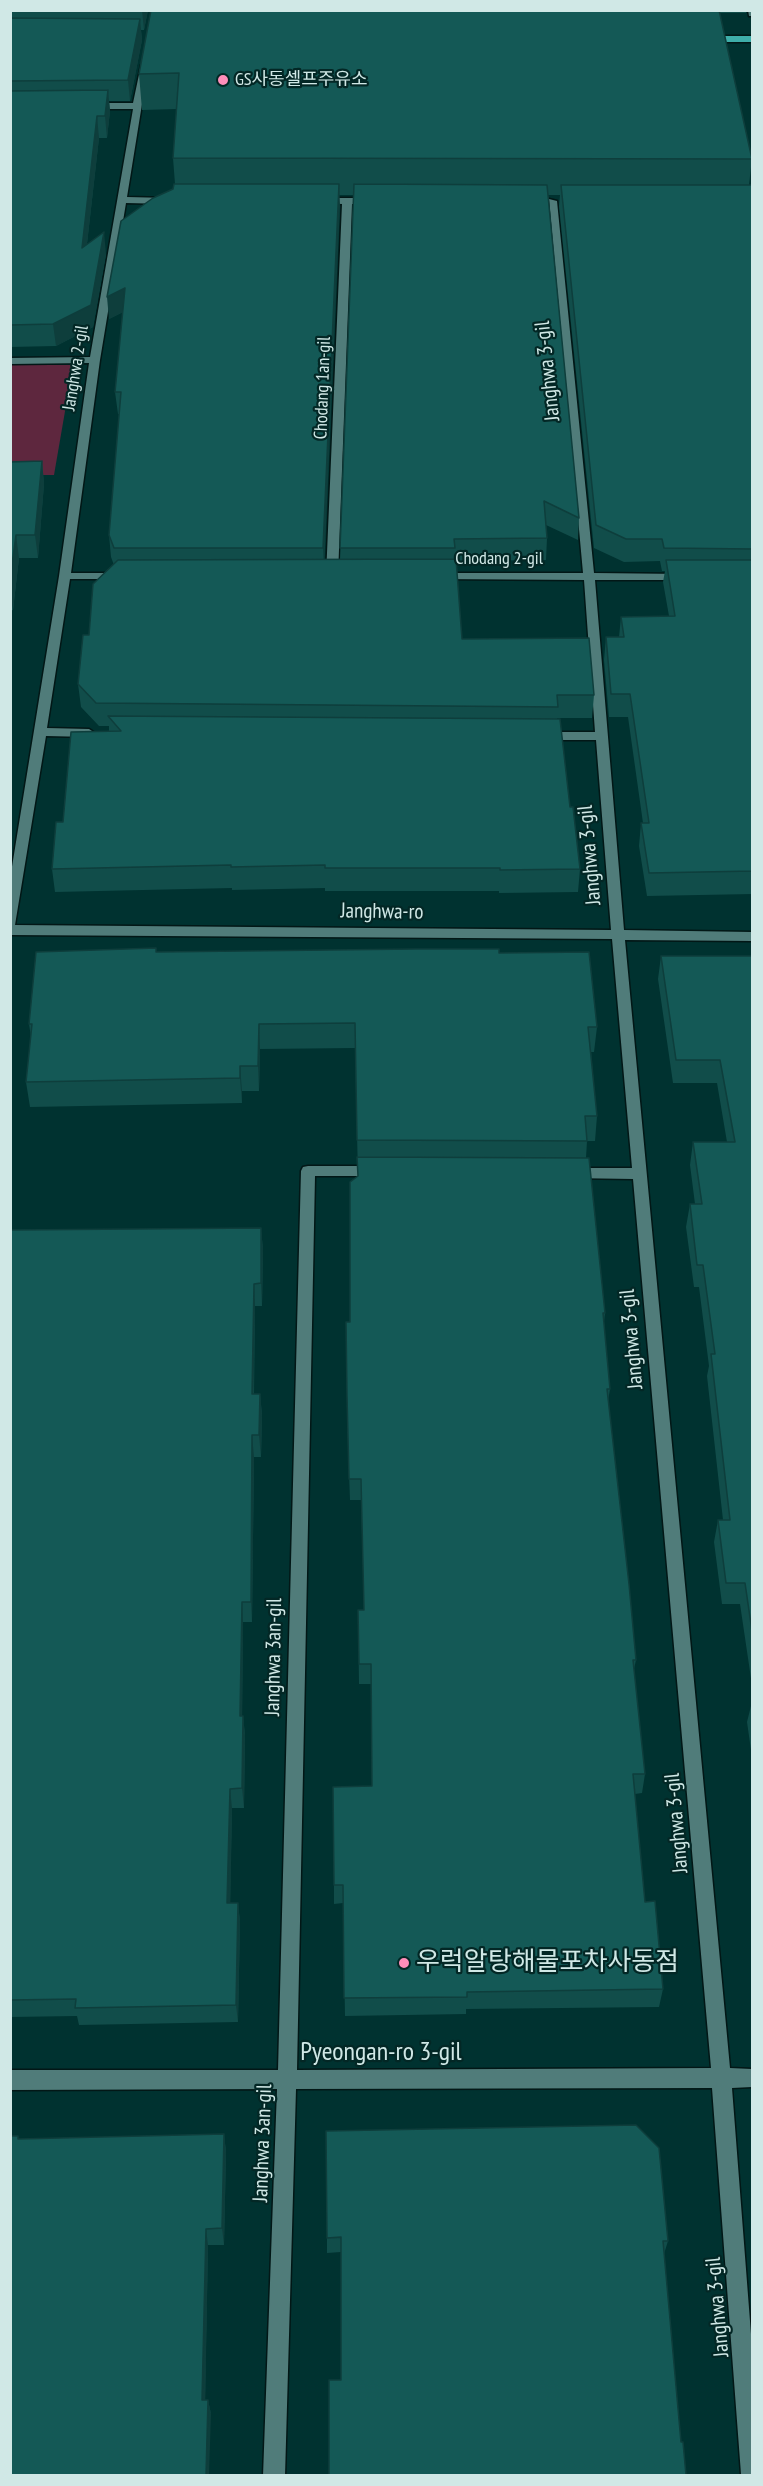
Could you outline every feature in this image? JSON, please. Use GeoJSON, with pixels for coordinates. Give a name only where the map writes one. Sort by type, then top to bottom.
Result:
{"type":"FeatureCollection","features":[{"type":"Feature","properties":{"kind":"main road"},"geometry":{"type":"LineString","coordinates":[[694,39],[753,39]]}},
{"type":"Feature","properties":{"kind":"street","name":"Janghwa 2-gil"},"geometry":{"type":"LineString","coordinates":[[10,923],[65,576],[95,360],[146,55]]}},
{"type":"Feature","properties":{"kind":"street"},"geometry":{"type":"LineString","coordinates":[[79,106],[136,106]]}},
{"type":"Feature","properties":{"kind":"street"},"geometry":{"type":"LineString","coordinates":[[123,200],[182,201]]}},
{"type":"Feature","properties":{"kind":"street"},"geometry":{"type":"LineString","coordinates":[[312,201],[382,201]]}},
{"type":"Feature","properties":{"kind":"street","name":"Chodang 1an-gil"},"geometry":{"type":"LineString","coordinates":[[332,576],[347,201]]}},
{"type":"Feature","properties":{"kind":"street","name":"Janghwa 3-gil"},"geometry":{"type":"LineString","coordinates":[[552,201],[590,577],[618,936],[721,2077],[753,2474]]}},
{"type":"Feature","properties":{"kind":"street"},"geometry":{"type":"LineString","coordinates":[[10,361],[95,360]]}},
{"type":"Feature","properties":{"kind":"street"},"geometry":{"type":"LineString","coordinates":[[65,576],[135,576]]}},
{"type":"Feature","properties":{"kind":"street","name":"Chodang 2-gil"},"geometry":{"type":"LineString","coordinates":[[426,576],[694,577]]}},
{"type":"Feature","properties":{"kind":"street"},"geometry":{"type":"LineString","coordinates":[[39,732],[99,733]]}},
{"type":"Feature","properties":{"kind":"street"},"geometry":{"type":"LineString","coordinates":[[530,736],[602,736]]}},
{"type":"Feature","properties":{"kind":"street","name":"Janghwa-ro"},"geometry":{"type":"LineString","coordinates":[[10,930],[753,936]]}},
{"type":"Feature","properties":{"kind":"street","name":"Janghwa 3an-gil"},"geometry":{"type":"LineString","coordinates":[[274,2475],[287,2081],[308,1171],[391,1172]]}},
{"type":"Feature","properties":{"kind":"street"},"geometry":{"type":"LineString","coordinates":[[556,1173],[639,1174]]}},
{"type":"Feature","properties":{"kind":"street","name":"Pyeongan-ro 3-gil"},"geometry":{"type":"LineString","coordinates":[[10,2080],[753,2078]]}},
{"type":"Feature","properties":{"kind":"shaded area"},"geometry":{"type":"Polygon","coordinates":[[[11,365],[73,365],[54,475],[11,475],[11,365]]]}},
{"type":"Feature","properties":{"kind":"building"},"geometry":{"type":"Polygon","coordinates":[[[151,10],[719,10],[752,159],[173,158],[179,73],[139,74],[151,10]]]}},
{"type":"Feature","properties":{"kind":"building"},"geometry":{"type":"Polygon","coordinates":[[[10,18],[140,19],[128,80],[10,81],[10,18]]]}},
{"type":"Feature","properties":{"kind":"building"},"geometry":{"type":"Polygon","coordinates":[[[108,90],[105,116],[97,116],[82,248],[104,232],[91,305],[53,324],[10,325],[10,91],[108,90]]]}},
{"type":"Feature","properties":{"kind":"building"},"geometry":{"type":"Polygon","coordinates":[[[174,184],[339,184],[323,548],[114,548],[109,535],[121,392],[115,392],[125,288],[107,297],[121,221],[153,198],[173,189],[174,184]]]}},
{"type":"Feature","properties":{"kind":"building"},"geometry":{"type":"Polygon","coordinates":[[[354,184],[547,185],[579,518],[544,501],[547,538],[454,539],[455,548],[340,548],[354,184]]]}},
{"type":"Feature","properties":{"kind":"building"},"geometry":{"type":"Polygon","coordinates":[[[561,185],[752,185],[753,549],[664,548],[662,539],[626,539],[596,525],[561,185]]]}},
{"type":"Feature","properties":{"kind":"building"},"geometry":{"type":"Polygon","coordinates":[[[42,461],[35,535],[16,535],[10,579],[10,462],[42,461]]]}},
{"type":"Feature","properties":{"kind":"building"},"geometry":{"type":"Polygon","coordinates":[[[456,559],[462,639],[589,638],[594,695],[557,695],[558,707],[96,703],[78,684],[83,635],[89,635],[93,584],[118,560],[456,559]]]}},
{"type":"Feature","properties":{"kind":"building"},"geometry":{"type":"Polygon","coordinates":[[[666,560],[753,560],[753,871],[649,873],[641,823],[649,823],[630,694],[611,694],[606,637],[624,637],[621,617],[675,616],[666,560]]]}},
{"type":"Feature","properties":{"kind":"building"},"geometry":{"type":"Polygon","coordinates":[[[108,716],[560,719],[580,869],[325,868],[325,865],[231,867],[231,865],[52,869],[56,822],[63,822],[71,732],[121,731],[108,716]]]}},
{"type":"Feature","properties":{"kind":"building"},"geometry":{"type":"Polygon","coordinates":[[[156,948],[156,952],[499,949],[499,953],[589,952],[597,1027],[588,1027],[597,1116],[585,1116],[587,1141],[357,1140],[355,1023],[259,1024],[258,1066],[240,1066],[240,1078],[26,1082],[36,952],[156,948]]]}},
{"type":"Feature","properties":{"kind":"building"},"geometry":{"type":"Polygon","coordinates":[[[661,956],[753,956],[753,1638],[745,1583],[726,1583],[718,1520],[730,1520],[711,1354],[715,1354],[703,1265],[697,1265],[690,1204],[702,1204],[693,1142],[735,1142],[720,1060],[676,1060],[661,956]]]}},
{"type":"Feature","properties":{"kind":"building"},"geometry":{"type":"Polygon","coordinates":[[[357,1157],[589,1158],[605,1313],[603,1313],[610,1389],[607,1389],[629,1584],[636,1660],[633,1660],[645,1774],[633,1774],[645,1902],[655,1901],[663,1989],[467,1992],[467,1997],[344,1998],[343,1885],[334,1885],[333,1787],[372,1786],[371,1664],[359,1664],[358,1610],[364,1610],[361,1479],[349,1479],[347,1396],[346,1322],[350,1322],[350,1182],[358,1176],[357,1157]]]}},
{"type":"Feature","properties":{"kind":"building"},"geometry":{"type":"Polygon","coordinates":[[[261,1228],[261,1283],[254,1284],[252,1394],[260,1394],[259,1435],[252,1435],[251,1602],[242,1602],[240,1716],[243,1716],[242,1788],[230,1789],[227,1903],[238,1903],[236,2005],[75,2008],[76,1999],[10,2000],[10,1230],[261,1228]]]}},
{"type":"Feature","properties":{"kind":"building"},"geometry":{"type":"Polygon","coordinates":[[[636,2125],[659,2148],[668,2241],[663,2241],[686,2475],[329,2475],[329,2380],[341,2380],[341,2237],[327,2238],[326,2131],[636,2125]]]}},
{"type":"Feature","properties":{"kind":"building"},"geometry":{"type":"Polygon","coordinates":[[[224,2134],[222,2228],[206,2229],[202,2400],[208,2400],[206,2475],[10,2475],[10,2136],[18,2136],[18,2139],[224,2134]]]}},
{"type":"Feature","properties":{"kind":"place","name":"GS사동셀프주유소"},"geometry":{"type":"Point","coordinates":[223,80]}},
{"type":"Feature","properties":{"kind":"place","name":"우럭알탕해물포차사동점"},"geometry":{"type":"Point","coordinates":[404,1963]}}]}
